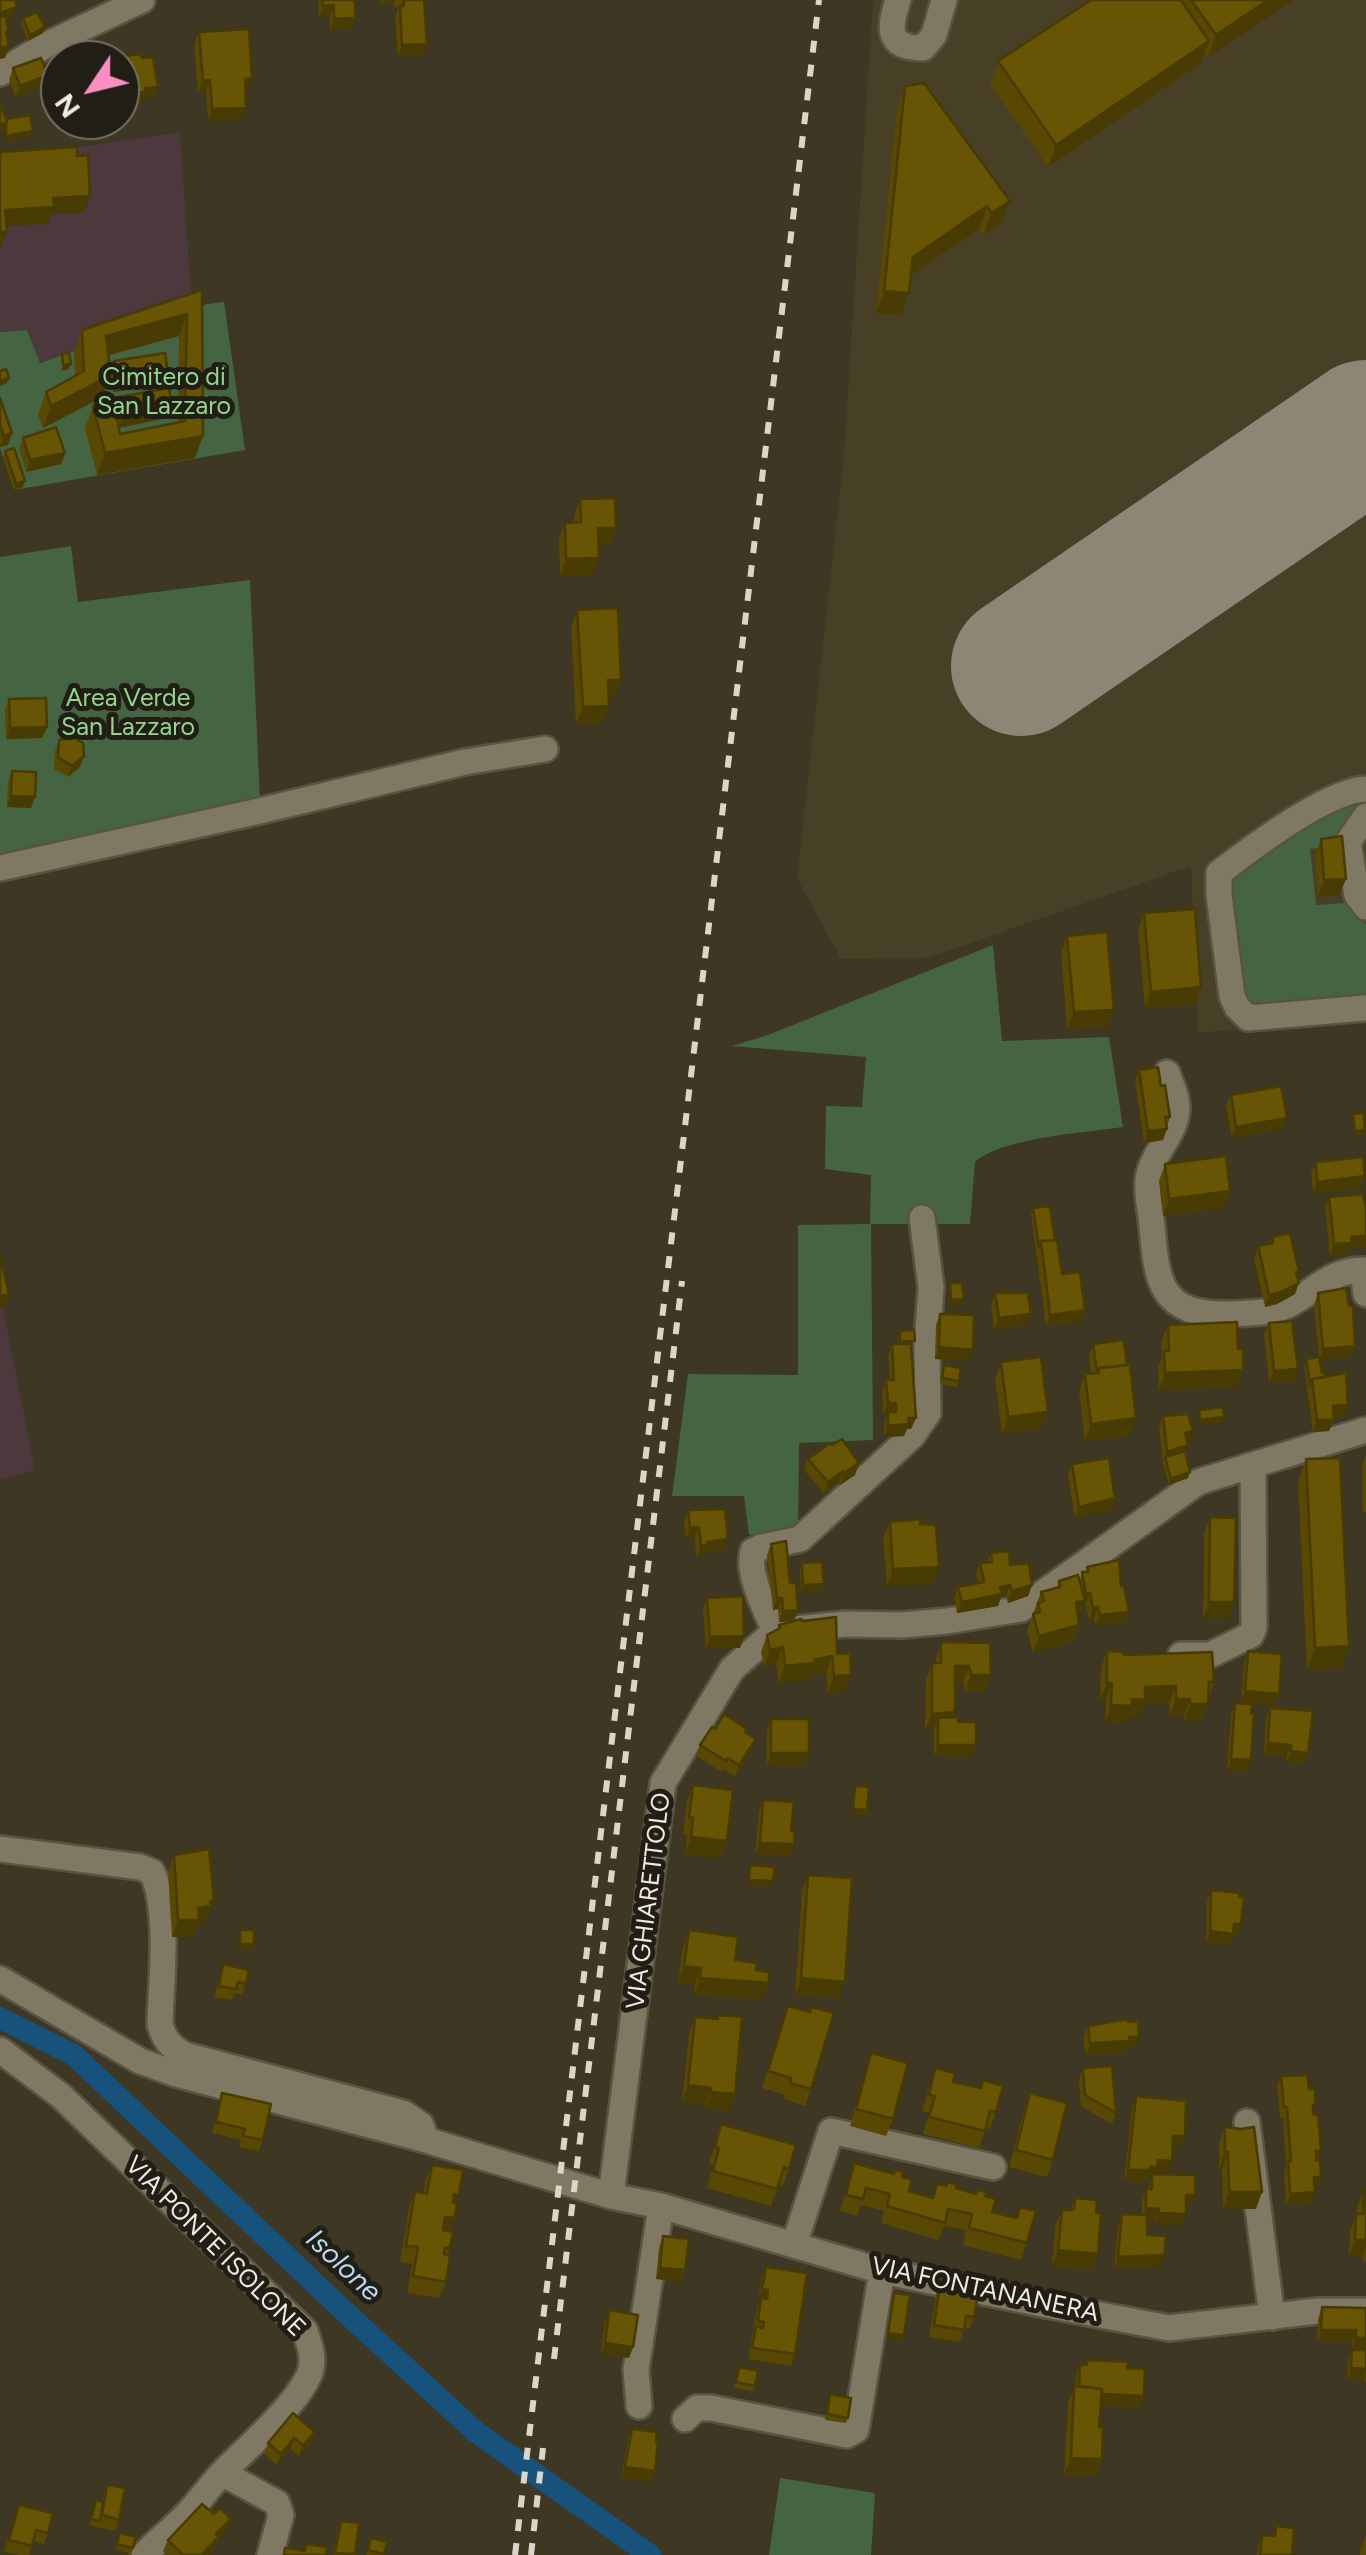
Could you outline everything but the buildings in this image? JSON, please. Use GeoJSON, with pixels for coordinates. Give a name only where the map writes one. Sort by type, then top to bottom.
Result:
{"type":"FeatureCollection","features":[{"type":"Feature","properties":{"kind":"street"},"geometry":{"type":"LineString","coordinates":[[0,73],[46,44],[142,0]]}},
{"type":"Feature","properties":{"kind":"street"},"geometry":{"type":"LineString","coordinates":[[898,0],[890,24],[895,39],[909,48],[924,48],[934,35],[944,0]]}},
{"type":"Feature","properties":{"kind":"street"},"geometry":{"type":"LineString","coordinates":[[0,868],[465,762],[546,750]]}},
{"type":"Feature","properties":{"kind":"street"},"geometry":{"type":"LineString","coordinates":[[1366,788],[1320,806],[1219,873],[1232,996],[1248,1018],[1366,1008]]}},
{"type":"Feature","properties":{"kind":"street"},"geometry":{"type":"LineString","coordinates":[[1366,816],[1348,842],[1356,895],[1366,907]]}},
{"type":"Feature","properties":{"kind":"street"},"geometry":{"type":"LineString","coordinates":[[1167,1073],[1178,1106],[1172,1129],[1148,1180],[1156,1268],[1167,1296],[1192,1312],[1264,1313],[1351,1270],[1363,1270],[1366,1294]]}},
{"type":"Feature","properties":{"kind":"street"},"geometry":{"type":"LineString","coordinates":[[922,1218],[931,1287],[928,1413],[912,1436],[800,1538],[753,1552],[750,1559],[760,1597],[774,1630],[845,1624],[917,1624],[1021,1609],[1198,1482],[1366,1430]]}},
{"type":"Feature","properties":{"kind":"street"},"geometry":{"type":"LineString","coordinates":[[1154,1656],[1210,1655],[1251,1635],[1253,1465]]}},
{"type":"Feature","properties":{"kind":"street","name":"VIA GHIARETTOLO"},"geometry":{"type":"LineString","coordinates":[[611,2196],[664,1783],[732,1670],[774,1630]]}},
{"type":"Feature","properties":{"kind":"street"},"geometry":{"type":"LineString","coordinates":[[0,1850],[140,1867],[152,1872],[162,1907],[160,2025],[170,2046],[185,2056],[403,2113],[421,2124],[426,2140]]}},
{"type":"Feature","properties":{"kind":"street"},"geometry":{"type":"LineString","coordinates":[[0,1979],[140,2061],[176,2074],[426,2140],[611,2196]]}},
{"type":"Feature","properties":{"kind":"street","name":"VIA PONTE ISOLONE"},"geometry":{"type":"LineString","coordinates":[[0,2050],[61,2096],[304,2331],[312,2350],[307,2380],[190,2511],[144,2555]]}},
{"type":"Feature","properties":{"kind":"street"},"geometry":{"type":"LineString","coordinates":[[1247,2122],[1272,2317]]}},
{"type":"Feature","properties":{"kind":"street"},"geometry":{"type":"LineString","coordinates":[[794,2245],[831,2130],[992,2167]]}},
{"type":"Feature","properties":{"kind":"street","name":"VIA FONTANANERA"},"geometry":{"type":"LineString","coordinates":[[611,2196],[660,2206],[882,2271],[1169,2328],[1317,2311],[1366,2311]]}},
{"type":"Feature","properties":{"kind":"street"},"geometry":{"type":"LineString","coordinates":[[639,2406],[636,2370],[660,2206]]}},
{"type":"Feature","properties":{"kind":"street"},"geometry":{"type":"LineString","coordinates":[[685,2419],[696,2408],[711,2408],[847,2435],[856,2430],[882,2271]]}},
{"type":"Feature","properties":{"kind":"street"},"geometry":{"type":"LineString","coordinates":[[222,2473],[277,2502],[281,2515],[270,2555]]}},
{"type":"Feature","properties":{"kind":"shaded area"},"geometry":{"type":"Polygon","coordinates":[[[873,0],[1366,0],[1366,1018],[1198,1033],[1191,866],[928,958],[841,959],[797,878],[844,454],[873,0]]]}},
{"type":"Feature","properties":{"kind":"shaded area"},"geometry":{"type":"Polygon","coordinates":[[[180,132],[192,309],[39,363],[27,330],[0,332],[0,159],[180,132]]]}},
{"type":"Feature","properties":{"kind":"shaded area"},"geometry":{"type":"Polygon","coordinates":[[[0,1308],[35,1470],[0,1480],[0,1308]]]}},
{"type":"Feature","properties":{"kind":"green space","name":"Cimitero di San Lazzaro"},"geometry":{"type":"Polygon","coordinates":[[[224,302],[245,450],[14,490],[0,448],[0,332],[27,330],[40,363],[207,304],[224,302]]]}},
{"type":"Feature","properties":{"kind":"green space","name":"Area Verde San Lazzaro"},"geometry":{"type":"Polygon","coordinates":[[[71,546],[78,602],[250,580],[260,802],[0,855],[0,557],[71,546]]]}},
{"type":"Feature","properties":{"kind":"green space"},"geometry":{"type":"Polygon","coordinates":[[[1366,798],[1366,807],[1335,846],[1310,849],[1316,905],[1345,903],[1366,924],[1366,996],[1254,1010],[1240,998],[1226,876],[1326,809],[1366,798]]]}},
{"type":"Feature","properties":{"kind":"green space"},"geometry":{"type":"Polygon","coordinates":[[[993,945],[1002,1041],[1109,1037],[1123,1127],[1045,1137],[1005,1147],[975,1162],[970,1224],[871,1224],[873,1440],[799,1443],[798,1531],[749,1535],[744,1496],[672,1496],[688,1374],[798,1375],[798,1225],[870,1224],[871,1175],[825,1169],[826,1106],[862,1107],[866,1057],[732,1046],[993,945]]]}},
{"type":"Feature","properties":{"kind":"green space"},"geometry":{"type":"Polygon","coordinates":[[[780,2478],[875,2493],[871,2555],[769,2555],[780,2478]]]}},
{"type":"Feature","properties":{"kind":"waterway","name":"Isolone"},"geometry":{"type":"LineString","coordinates":[[0,2018],[74,2055],[476,2432],[650,2555]]}},
{"type":"Feature","properties":{"kind":"runway"},"geometry":{"type":"LineString","coordinates":[[1021,666],[1366,430]]}},
{"type":"Feature","properties":{"kind":"railway"},"geometry":{"type":"LineString","coordinates":[[515,2555],[819,0]]}},
{"type":"Feature","properties":{"kind":"railway"},"geometry":{"type":"LineString","coordinates":[[554,2359],[682,1281]]}},
{"type":"Feature","properties":{"kind":"railway"},"geometry":{"type":"LineString","coordinates":[[531,2555],[543,2448]]}}]}
